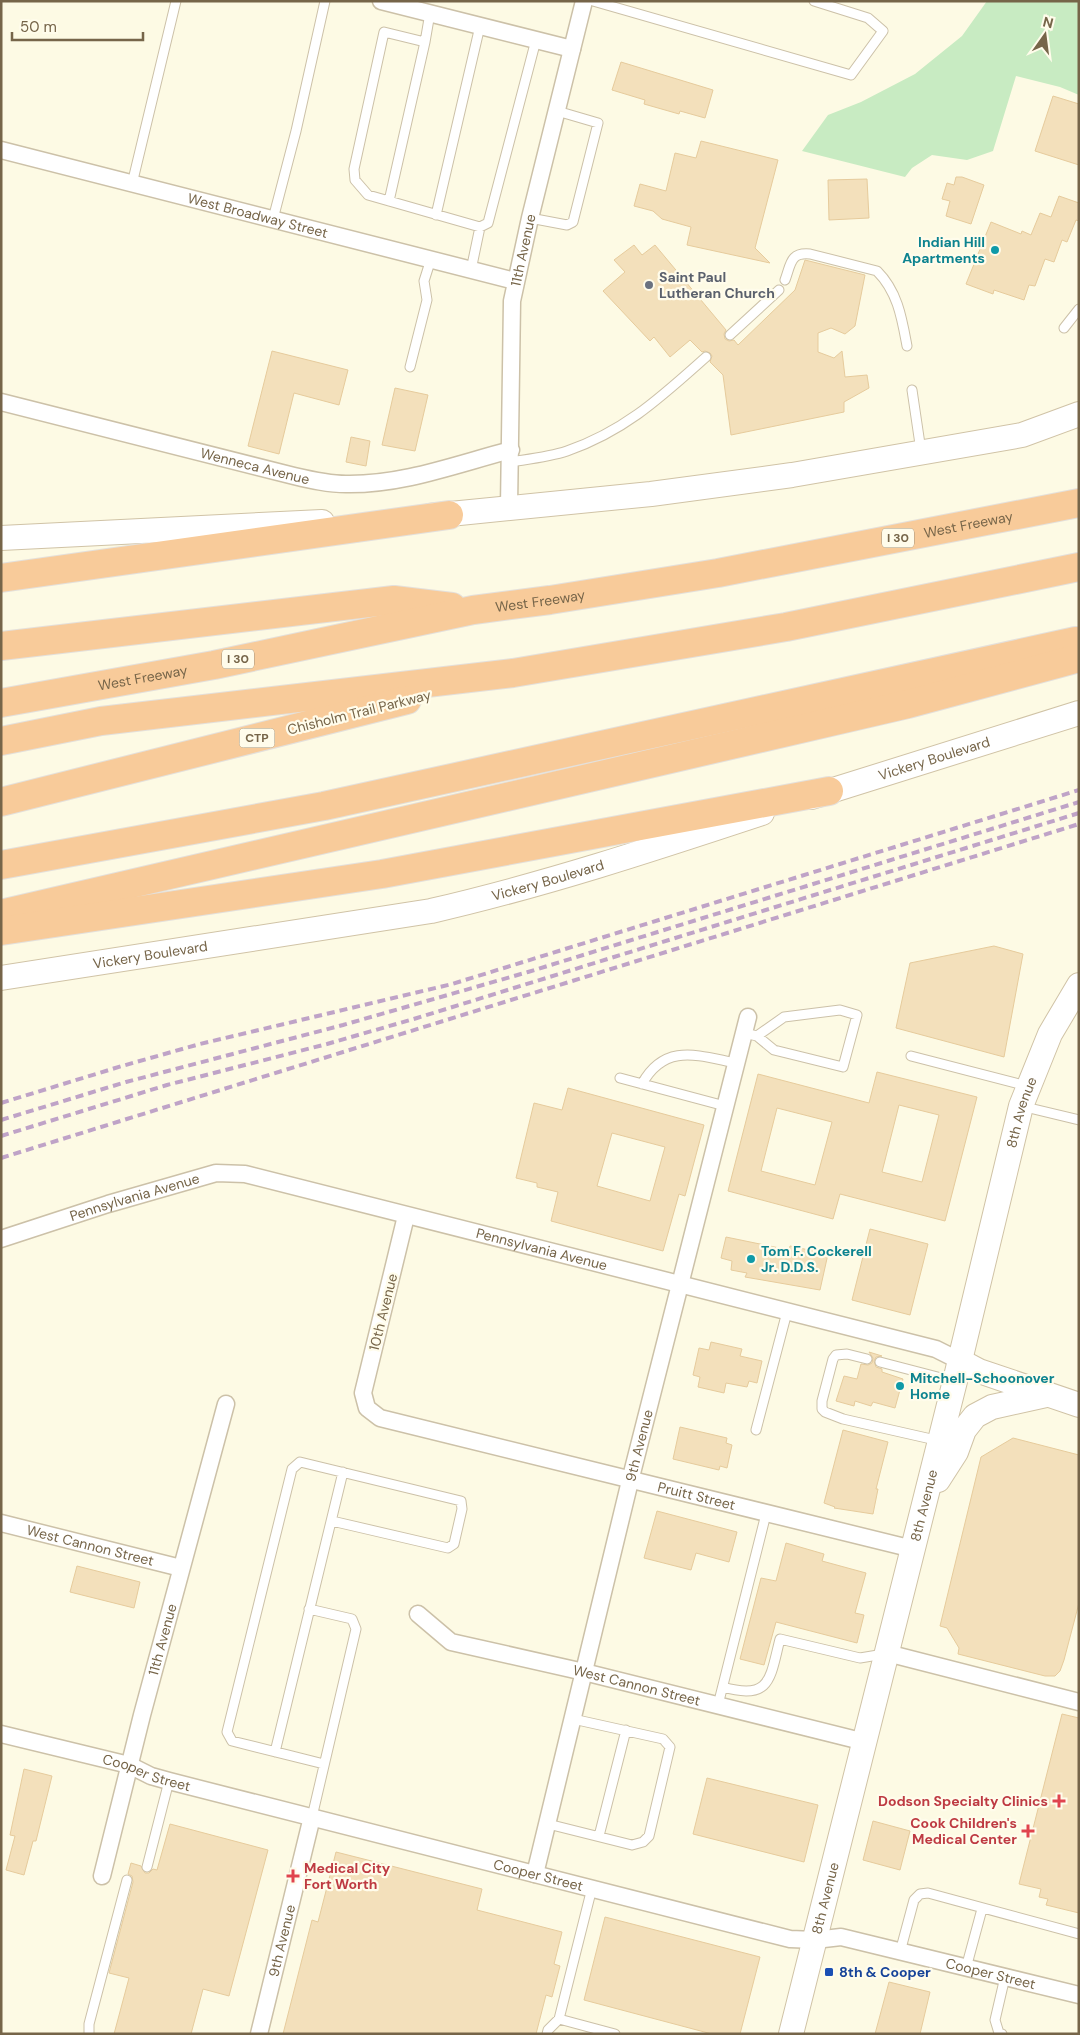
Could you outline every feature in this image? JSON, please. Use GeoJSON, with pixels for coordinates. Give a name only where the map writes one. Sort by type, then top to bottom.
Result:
{"type":"FeatureCollection","features":[{"type":"Feature","properties":{"kind":"highway","name":"West Freeway"},"geometry":{"type":"LineString","coordinates":[[1,703],[214,664],[473,610],[550,600],[718,573],[1079,503]]}},
{"type":"Feature","properties":{"kind":"highway"},"geometry":{"type":"LineString","coordinates":[[1,578],[449,515]]}},
{"type":"Feature","properties":{"kind":"highway"},"geometry":{"type":"LineString","coordinates":[[1,741],[101,721],[513,673],[786,627],[1079,568]]}},
{"type":"Feature","properties":{"kind":"highway"},"geometry":{"type":"LineString","coordinates":[[1,646],[394,600],[473,610]]}},
{"type":"Feature","properties":{"kind":"highway"},"geometry":{"type":"LineString","coordinates":[[1,865],[324,806],[1079,640]]}},
{"type":"Feature","properties":{"kind":"highway"},"geometry":{"type":"LineString","coordinates":[[1,931],[86,905],[908,704],[1079,658]]}},
{"type":"Feature","properties":{"kind":"highway","name":"Chisholm Trail Parkway"},"geometry":{"type":"LineString","coordinates":[[1,802],[513,673]]}},
{"type":"Feature","properties":{"kind":"highway"},"geometry":{"type":"LineString","coordinates":[[1,914],[382,874],[829,791]]}},
{"type":"Feature","properties":{"kind":"main road"},"geometry":{"type":"LineString","coordinates":[[1022,435],[1079,414]]}},
{"type":"Feature","properties":{"kind":"main road"},"geometry":{"type":"LineString","coordinates":[[1,538],[449,515],[509,507],[651,494],[792,474],[1079,426]]}},
{"type":"Feature","properties":{"kind":"main road","name":"Vickery Boulevard"},"geometry":{"type":"LineString","coordinates":[[1,978],[376,921],[474,901],[617,860],[1079,713]]}},
{"type":"Feature","properties":{"kind":"main road","name":"8th Avenue"},"geometry":{"type":"LineString","coordinates":[[791,2034],[926,1498],[1024,1096],[1050,1034],[1079,985]]}},
{"type":"Feature","properties":{"kind":"main road","name":"Pennsylvania Avenue"},"geometry":{"type":"LineString","coordinates":[[957,1371],[979,1371],[1079,1405]]}},
{"type":"Feature","properties":{"kind":"main road"},"geometry":{"type":"LineString","coordinates":[[926,1498],[956,1452],[964,1430],[975,1416],[992,1406],[1046,1395]]}},
{"type":"Feature","properties":{"kind":"street"},"geometry":{"type":"LineString","coordinates":[[381,1],[572,49]]}},
{"type":"Feature","properties":{"kind":"street","name":"11th Avenue"},"geometry":{"type":"LineString","coordinates":[[509,507],[512,301],[530,218],[584,1]]}},
{"type":"Feature","properties":{"kind":"street","name":"West Broadway Street"},"geometry":{"type":"LineString","coordinates":[[1,150],[515,281]]}},
{"type":"Feature","properties":{"kind":"street","name":"Wenneca Avenue"},"geometry":{"type":"LineString","coordinates":[[1,402],[301,478],[344,484],[375,483],[510,456]]}},
{"type":"Feature","properties":{"kind":"street","name":"9th Avenue"},"geometry":{"type":"LineString","coordinates":[[535,1874],[630,1481],[736,1063],[749,1029]]}},
{"type":"Feature","properties":{"kind":"street","name":"Pennsylvania Avenue"},"geometry":{"type":"LineString","coordinates":[[1,1239],[108,1204],[216,1173],[246,1174],[936,1349],[957,1371]]}},
{"type":"Feature","properties":{"kind":"street","name":"10th Avenue"},"geometry":{"type":"LineString","coordinates":[[367,1408],[363,1393],[406,1216]]}},
{"type":"Feature","properties":{"kind":"street","name":"11th Avenue"},"geometry":{"type":"LineString","coordinates":[[102,1876],[129,1765],[226,1404]]}},
{"type":"Feature","properties":{"kind":"street","name":"Pruitt Street"},"geometry":{"type":"LineString","coordinates":[[367,1408],[380,1418],[913,1550]]}},
{"type":"Feature","properties":{"kind":"street","name":"West Cannon Street"},"geometry":{"type":"LineString","coordinates":[[1,1523],[181,1568]]}},
{"type":"Feature","properties":{"kind":"street","name":"West Cannon Street"},"geometry":{"type":"LineString","coordinates":[[418,1614],[450,1642],[584,1672],[865,1742]]}},
{"type":"Feature","properties":{"kind":"street"},"geometry":{"type":"LineString","coordinates":[[887,1653],[1079,1702]]}},
{"type":"Feature","properties":{"kind":"street","name":"Cooper Street"},"geometry":{"type":"LineString","coordinates":[[1,1734],[129,1765],[151,1776],[169,1781],[790,1939],[815,1940],[841,1937],[1079,1995]]}},
{"type":"Feature","properties":{"kind":"street","name":"9th Avenue"},"geometry":{"type":"LineString","coordinates":[[259,2034],[312,1817]]}},
{"type":"Feature","properties":{"kind":"lane"},"geometry":{"type":"LineString","coordinates":[[132,184],[176,1]]}},
{"type":"Feature","properties":{"kind":"lane"},"geometry":{"type":"LineString","coordinates":[[273,219],[296,130],[325,1]]}},
{"type":"Feature","properties":{"kind":"lane"},"geometry":{"type":"LineString","coordinates":[[593,1],[851,75],[883,31],[868,18],[814,1]]}},
{"type":"Feature","properties":{"kind":"lane"},"geometry":{"type":"LineString","coordinates":[[389,201],[430,13]]}},
{"type":"Feature","properties":{"kind":"lane"},"geometry":{"type":"LineString","coordinates":[[436,215],[480,26]]}},
{"type":"Feature","properties":{"kind":"lane"},"geometry":{"type":"LineString","coordinates":[[425,42],[384,32],[354,169],[355,180],[368,195],[480,227],[488,223],[536,40]]}},
{"type":"Feature","properties":{"kind":"lane"},"geometry":{"type":"LineString","coordinates":[[530,218],[567,225],[573,222],[598,123],[557,111]]}},
{"type":"Feature","properties":{"kind":"lane"},"geometry":{"type":"LineString","coordinates":[[471,270],[480,227]]}},
{"type":"Feature","properties":{"kind":"lane"},"geometry":{"type":"LineString","coordinates":[[785,280],[792,260],[795,255],[800,253],[877,271],[884,278],[899,304],[907,346]]}},
{"type":"Feature","properties":{"kind":"lane"},"geometry":{"type":"LineString","coordinates":[[410,367],[427,300],[424,281],[431,259]]}},
{"type":"Feature","properties":{"kind":"lane"},"geometry":{"type":"LineString","coordinates":[[730,335],[779,290]]}},
{"type":"Feature","properties":{"kind":"lane"},"geometry":{"type":"LineString","coordinates":[[1064,328],[1079,309]]}},
{"type":"Feature","properties":{"kind":"lane"},"geometry":{"type":"LineString","coordinates":[[510,456],[566,452],[626,424],[650,407],[706,357]]}},
{"type":"Feature","properties":{"kind":"lane"},"geometry":{"type":"LineString","coordinates":[[912,390],[921,453]]}},
{"type":"Feature","properties":{"kind":"lane"},"geometry":{"type":"LineString","coordinates":[[840,1010],[857,1015],[843,1067],[774,1050],[749,1029],[784,1017],[840,1010]]}},
{"type":"Feature","properties":{"kind":"lane"},"geometry":{"type":"LineString","coordinates":[[642,1084],[648,1073],[674,1055],[689,1054],[736,1063]]}},
{"type":"Feature","properties":{"kind":"lane"},"geometry":{"type":"LineString","coordinates":[[911,1056],[1024,1096],[1079,1120]]}},
{"type":"Feature","properties":{"kind":"lane"},"geometry":{"type":"LineString","coordinates":[[620,1078],[725,1106]]}},
{"type":"Feature","properties":{"kind":"lane"},"geometry":{"type":"LineString","coordinates":[[756,1430],[787,1312]]}},
{"type":"Feature","properties":{"kind":"lane"},"geometry":{"type":"LineString","coordinates":[[867,1359],[847,1354],[836,1355],[833,1359],[822,1401],[822,1409],[843,1419],[940,1441]]}},
{"type":"Feature","properties":{"kind":"lane"},"geometry":{"type":"LineString","coordinates":[[880,1362],[957,1371]]}},
{"type":"Feature","properties":{"kind":"lane"},"geometry":{"type":"LineString","coordinates":[[324,1764],[232,1742],[227,1732],[292,1469],[300,1462],[343,1472],[461,1501],[462,1509],[454,1544],[448,1548],[332,1521]]}},
{"type":"Feature","properties":{"kind":"lane"},"geometry":{"type":"LineString","coordinates":[[275,1752],[343,1472]]}},
{"type":"Feature","properties":{"kind":"lane"},"geometry":{"type":"LineString","coordinates":[[718,1705],[766,1514]]}},
{"type":"Feature","properties":{"kind":"lane"},"geometry":{"type":"LineString","coordinates":[[309,1609],[352,1619],[356,1629],[312,1817]]}},
{"type":"Feature","properties":{"kind":"lane"},"geometry":{"type":"LineString","coordinates":[[722,1686],[741,1692],[755,1690],[769,1680],[780,1639],[860,1658],[887,1653]]}},
{"type":"Feature","properties":{"kind":"lane"},"geometry":{"type":"LineString","coordinates":[[548,1824],[632,1844],[643,1842],[649,1836],[670,1747],[663,1739],[573,1719]]}},
{"type":"Feature","properties":{"kind":"lane"},"geometry":{"type":"LineString","coordinates":[[599,1836],[626,1730]]}},
{"type":"Feature","properties":{"kind":"lane"},"geometry":{"type":"LineString","coordinates":[[143,1866],[150,1853],[169,1781]]}},
{"type":"Feature","properties":{"kind":"lane"},"geometry":{"type":"LineString","coordinates":[[89,2034],[89,2024],[127,1880]]}},
{"type":"Feature","properties":{"kind":"lane"},"geometry":{"type":"LineString","coordinates":[[546,2034],[559,2019],[592,1888]]}},
{"type":"Feature","properties":{"kind":"lane"},"geometry":{"type":"LineString","coordinates":[[900,1952],[914,1900],[920,1894],[928,1893],[1079,1934]]}},
{"type":"Feature","properties":{"kind":"lane"},"geometry":{"type":"LineString","coordinates":[[966,1968],[982,1909]]}},
{"type":"Feature","properties":{"kind":"lane"},"geometry":{"type":"LineString","coordinates":[[1002,2034],[999,2033],[995,2020],[1005,1977]]}},
{"type":"Feature","properties":{"kind":"lane"},"geometry":{"type":"LineString","coordinates":[[559,2019],[615,2034]]}},
{"type":"Feature","properties":{"kind":"green space"},"geometry":{"type":"Polygon","coordinates":[[[987,1],[1079,1],[1079,95],[1060,87],[1016,76],[993,151],[967,160],[932,155],[912,168],[905,177],[802,151],[828,115],[861,102],[915,74],[962,36],[987,1]]]}},
{"type":"Feature","properties":{"kind":"building"},"geometry":{"type":"Polygon","coordinates":[[[621,62],[713,90],[705,118],[680,111],[679,114],[644,104],[645,100],[612,90],[621,62]]]}},
{"type":"Feature","properties":{"kind":"building"},"geometry":{"type":"Polygon","coordinates":[[[1053,96],[1079,104],[1079,165],[1035,151],[1053,96]]]}},
{"type":"Feature","properties":{"kind":"building"},"geometry":{"type":"Polygon","coordinates":[[[701,141],[778,160],[755,248],[770,263],[687,245],[691,227],[662,219],[653,211],[634,206],[640,184],[666,191],[675,153],[696,158],[701,141]]]}},
{"type":"Feature","properties":{"kind":"building"},"geometry":{"type":"Polygon","coordinates":[[[956,177],[962,177],[984,185],[971,224],[946,216],[950,201],[942,199],[947,183],[954,185],[956,177]]]}},
{"type":"Feature","properties":{"kind":"building"},"geometry":{"type":"Polygon","coordinates":[[[867,179],[869,218],[829,220],[828,180],[867,179]]]}},
{"type":"Feature","properties":{"kind":"building"},"geometry":{"type":"Polygon","coordinates":[[[1059,196],[1079,203],[1079,221],[1076,220],[1067,242],[1062,240],[1054,262],[1045,259],[1035,286],[1029,285],[1024,300],[994,290],[993,294],[966,284],[991,222],[1021,234],[1022,231],[1031,235],[1040,213],[1051,217],[1059,196]]]}},
{"type":"Feature","properties":{"kind":"building","name":"Saint Paul Lutheran Church"},"geometry":{"type":"Polygon","coordinates":[[[634,245],[642,255],[655,245],[726,330],[724,334],[725,339],[729,341],[734,340],[738,345],[795,290],[805,260],[865,275],[855,326],[845,334],[831,328],[818,333],[818,352],[834,358],[842,351],[845,377],[867,375],[869,388],[844,402],[844,412],[731,435],[723,375],[710,362],[712,356],[710,353],[702,352],[690,340],[670,357],[654,337],[650,341],[603,291],[625,272],[614,260],[634,245]]]}},
{"type":"Feature","properties":{"kind":"building"},"geometry":{"type":"Polygon","coordinates":[[[272,351],[348,370],[339,405],[294,393],[279,454],[248,446],[272,351]]]}},
{"type":"Feature","properties":{"kind":"building"},"geometry":{"type":"Polygon","coordinates":[[[395,388],[428,395],[415,451],[382,445],[395,388]]]}},
{"type":"Feature","properties":{"kind":"building"},"geometry":{"type":"Polygon","coordinates":[[[351,437],[370,441],[366,466],[346,462],[351,437]]]}},
{"type":"Feature","properties":{"kind":"building"},"geometry":{"type":"Polygon","coordinates":[[[994,946],[1023,954],[1004,1057],[896,1028],[910,963],[994,946]]]}},
{"type":"Feature","properties":{"kind":"building"},"geometry":{"type":"Polygon","coordinates":[[[877,1072],[977,1097],[945,1221],[840,1194],[833,1219],[728,1191],[758,1074],[869,1103],[877,1072]],[[899,1105],[882,1172],[922,1182],[939,1115],[899,1105]],[[777,1108],[761,1171],[815,1185],[832,1122],[777,1108]]]}},
{"type":"Feature","properties":{"kind":"building"},"geometry":{"type":"Polygon","coordinates":[[[568,1088],[704,1125],[685,1196],[679,1194],[663,1251],[551,1221],[558,1192],[537,1187],[537,1183],[516,1178],[534,1103],[562,1110],[568,1088]],[[612,1133],[597,1186],[650,1201],[665,1147],[612,1133]]]}},
{"type":"Feature","properties":{"kind":"building"},"geometry":{"type":"Polygon","coordinates":[[[870,1229],[928,1244],[910,1315],[852,1300],[870,1229]]]}},
{"type":"Feature","properties":{"kind":"building"},"geometry":{"type":"Polygon","coordinates":[[[726,1237],[789,1250],[790,1246],[828,1254],[820,1290],[745,1277],[747,1273],[731,1270],[732,1261],[721,1258],[726,1237]]]}},
{"type":"Feature","properties":{"kind":"building"},"geometry":{"type":"Polygon","coordinates":[[[711,1342],[742,1349],[740,1356],[762,1361],[757,1383],[749,1381],[747,1387],[726,1383],[724,1393],[698,1387],[700,1377],[693,1375],[699,1348],[709,1350],[711,1342]]]}},
{"type":"Feature","properties":{"kind":"building"},"geometry":{"type":"Polygon","coordinates":[[[869,1352],[882,1356],[876,1357],[874,1361],[876,1367],[882,1369],[882,1372],[903,1379],[895,1408],[873,1402],[871,1406],[855,1401],[854,1406],[836,1401],[844,1376],[857,1379],[861,1364],[868,1365],[872,1363],[873,1358],[869,1352]]]}},
{"type":"Feature","properties":{"kind":"building"},"geometry":{"type":"Polygon","coordinates":[[[680,1427],[727,1438],[726,1443],[732,1445],[727,1468],[720,1466],[719,1470],[673,1459],[680,1427]]]}},
{"type":"Feature","properties":{"kind":"building"},"geometry":{"type":"Polygon","coordinates":[[[843,1430],[888,1442],[876,1489],[878,1489],[873,1514],[834,1508],[824,1503],[843,1430]]]}},
{"type":"Feature","properties":{"kind":"building"},"geometry":{"type":"Polygon","coordinates":[[[1013,1438],[1079,1455],[1079,1603],[1064,1660],[1060,1671],[1055,1676],[1045,1676],[958,1654],[959,1648],[947,1628],[940,1626],[981,1457],[1013,1438]]]}},
{"type":"Feature","properties":{"kind":"building"},"geometry":{"type":"Polygon","coordinates":[[[657,1511],[737,1532],[729,1562],[696,1553],[691,1570],[644,1558],[657,1511]]]}},
{"type":"Feature","properties":{"kind":"building"},"geometry":{"type":"Polygon","coordinates":[[[786,1543],[824,1554],[822,1561],[866,1573],[855,1613],[864,1615],[857,1643],[776,1622],[764,1665],[740,1659],[761,1578],[776,1581],[786,1543]]]}},
{"type":"Feature","properties":{"kind":"building"},"geometry":{"type":"Polygon","coordinates":[[[77,1566],[140,1582],[134,1608],[70,1592],[77,1566]]]}},
{"type":"Feature","properties":{"kind":"building","name":"Dodson Specialty Clinics"},"geometry":{"type":"Polygon","coordinates":[[[1062,1714],[1079,1718],[1079,1913],[1046,1905],[1048,1899],[1039,1897],[1041,1889],[1019,1884],[1062,1714]]]}},
{"type":"Feature","properties":{"kind":"building"},"geometry":{"type":"Polygon","coordinates":[[[24,1769],[52,1776],[36,1841],[33,1841],[24,1875],[6,1870],[15,1836],[10,1835],[24,1769]]]}},
{"type":"Feature","properties":{"kind":"building"},"geometry":{"type":"Polygon","coordinates":[[[707,1778],[818,1805],[804,1862],[693,1834],[707,1778]]]}},
{"type":"Feature","properties":{"kind":"building"},"geometry":{"type":"Polygon","coordinates":[[[873,1821],[910,1831],[900,1870],[863,1860],[873,1821]]]}},
{"type":"Feature","properties":{"kind":"building"},"geometry":{"type":"Polygon","coordinates":[[[170,1824],[268,1850],[229,1996],[203,1989],[191,2034],[114,2034],[129,1978],[109,1973],[133,1882],[132,1876],[128,1874],[131,1863],[141,1866],[145,1873],[149,1873],[153,1869],[157,1870],[170,1824]]]}},
{"type":"Feature","properties":{"kind":"building"},"geometry":{"type":"Polygon","coordinates":[[[336,1852],[482,1889],[477,1910],[562,1932],[554,1964],[560,1966],[552,1997],[546,1995],[536,2034],[283,2034],[312,1920],[318,1922],[336,1852]]]}},
{"type":"Feature","properties":{"kind":"building"},"geometry":{"type":"Polygon","coordinates":[[[605,1917],[760,1957],[740,2034],[712,2034],[584,2000],[605,1917]]]}},
{"type":"Feature","properties":{"kind":"building"},"geometry":{"type":"Polygon","coordinates":[[[889,1982],[930,1992],[920,2034],[875,2034],[889,1982]]]}},
{"type":"Feature","properties":{"kind":"railway"},"geometry":{"type":"LineString","coordinates":[[1,1103],[200,1044],[452,984],[1079,790]]}},
{"type":"Feature","properties":{"kind":"railway"},"geometry":{"type":"LineString","coordinates":[[1,1120],[126,1082],[343,1025],[528,972],[1079,802]]}},
{"type":"Feature","properties":{"kind":"railway"},"geometry":{"type":"LineString","coordinates":[[1,1136],[167,1085],[327,1044],[417,1018],[1079,813]]}},
{"type":"Feature","properties":{"kind":"railway"},"geometry":{"type":"LineString","coordinates":[[1,1158],[1079,824]]}},
{"type":"Feature","properties":{"kind":"place","name":"Indian Hill Apartments"},"geometry":{"type":"Point","coordinates":[995,250]}},
{"type":"Feature","properties":{"kind":"place","name":"Saint Paul Lutheran Church"},"geometry":{"type":"Point","coordinates":[649,285]}},
{"type":"Feature","properties":{"kind":"place","name":"Tom F. Cockerell Jr. D.D.S."},"geometry":{"type":"Point","coordinates":[751,1259]}},
{"type":"Feature","properties":{"kind":"place","name":"Mitchell-Schoonover Home"},"geometry":{"type":"Point","coordinates":[900,1386]}},
{"type":"Feature","properties":{"kind":"place","name":"Dodson Specialty Clinics"},"geometry":{"type":"Point","coordinates":[1059,1801]}},
{"type":"Feature","properties":{"kind":"place","name":"Cook Children's Medical Center"},"geometry":{"type":"Point","coordinates":[1028,1831]}},
{"type":"Feature","properties":{"kind":"place","name":"Medical City Fort Worth"},"geometry":{"type":"Point","coordinates":[293,1876]}},
{"type":"Feature","properties":{"kind":"place","name":"8th & Cooper"},"geometry":{"type":"Point","coordinates":[829,1972]}}]}
